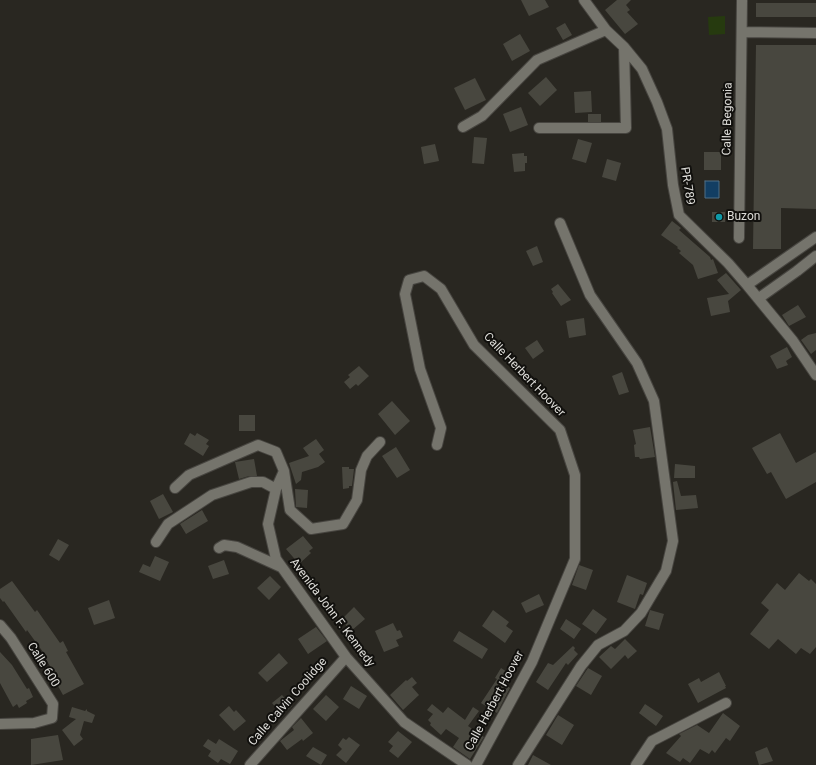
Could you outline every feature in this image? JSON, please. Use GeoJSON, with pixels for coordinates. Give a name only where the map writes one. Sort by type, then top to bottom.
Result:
{"type":"FeatureCollection","features":[{"type":"Feature","properties":{"kind":"street","name":"PR-789"},"geometry":{"type":"LineString","coordinates":[[584,0],[606,30],[624,47],[642,69],[657,102],[667,129],[673,185],[679,215],[728,263],[759,298],[793,341],[816,375]]}},
{"type":"Feature","properties":{"kind":"street","name":"Calle Begonia"},"geometry":{"type":"LineString","coordinates":[[739,238],[742,0]]}},
{"type":"Feature","properties":{"kind":"street"},"geometry":{"type":"LineString","coordinates":[[463,127],[482,116],[537,60],[606,30]]}},
{"type":"Feature","properties":{"kind":"street"},"geometry":{"type":"LineString","coordinates":[[742,32],[816,33]]}},
{"type":"Feature","properties":{"kind":"street"},"geometry":{"type":"LineString","coordinates":[[539,128],[626,128],[624,47]]}},
{"type":"Feature","properties":{"kind":"street"},"geometry":{"type":"LineString","coordinates":[[518,765],[581,666],[598,645],[624,631],[642,613],[666,571],[672,541],[654,401],[637,363],[590,295],[560,223]]}},
{"type":"Feature","properties":{"kind":"street"},"geometry":{"type":"LineString","coordinates":[[747,285],[816,237]]}},
{"type":"Feature","properties":{"kind":"street"},"geometry":{"type":"LineString","coordinates":[[759,298],[816,256]]}},
{"type":"Feature","properties":{"kind":"street","name":"Calle Herbert Hoover"},"geometry":{"type":"LineString","coordinates":[[437,445],[441,428],[420,369],[405,294],[409,280],[424,276],[441,289],[474,345],[560,430],[575,475],[575,559],[532,662],[476,765]]}},
{"type":"Feature","properties":{"kind":"street"},"geometry":{"type":"LineString","coordinates":[[175,488],[189,475],[258,445],[276,452],[284,471],[290,510],[311,529],[343,524],[357,500],[361,470],[367,456],[380,442]]}},
{"type":"Feature","properties":{"kind":"street","name":"Avenida John F. Kennedy"},"geometry":{"type":"LineString","coordinates":[[284,471],[276,489],[268,524],[276,559],[346,657],[404,722],[467,765]]}},
{"type":"Feature","properties":{"kind":"street"},"geometry":{"type":"LineString","coordinates":[[156,542],[168,524],[212,495],[251,482],[263,482],[276,489]]}},
{"type":"Feature","properties":{"kind":"street"},"geometry":{"type":"LineString","coordinates":[[219,548],[224,545],[237,546],[282,567]]}},
{"type":"Feature","properties":{"kind":"street","name":"Calle 600"},"geometry":{"type":"LineString","coordinates":[[0,625],[11,638],[53,704],[52,718],[34,723],[0,724]]}},
{"type":"Feature","properties":{"kind":"street","name":"Calle Calvin Coolidge"},"geometry":{"type":"LineString","coordinates":[[250,764],[346,657]]}},
{"type":"Feature","properties":{"kind":"street"},"geometry":{"type":"LineString","coordinates":[[636,765],[652,741],[726,703]]}},
{"type":"Feature","properties":{"kind":"green space"},"geometry":{"type":"Polygon","coordinates":[[[725,16],[725,34],[709,35],[708,17],[725,16]]]}},
{"type":"Feature","properties":{"kind":"water"},"geometry":{"type":"Polygon","coordinates":[[[705,181],[719,181],[719,198],[705,198],[705,181]]]}},
{"type":"Feature","properties":{"kind":"building"},"geometry":{"type":"Polygon","coordinates":[[[521,0],[545,0],[549,7],[529,16],[521,0]]]}},
{"type":"Feature","properties":{"kind":"building"},"geometry":{"type":"Polygon","coordinates":[[[617,0],[631,0],[626,5],[630,10],[627,12],[638,24],[625,34],[605,10],[617,0]]]}},
{"type":"Feature","properties":{"kind":"building"},"geometry":{"type":"Polygon","coordinates":[[[756,3],[816,3],[816,17],[756,17],[756,3]]]}},
{"type":"Feature","properties":{"kind":"building"},"geometry":{"type":"Polygon","coordinates":[[[565,23],[572,35],[563,40],[556,28],[565,23]]]}},
{"type":"Feature","properties":{"kind":"building"},"geometry":{"type":"Polygon","coordinates":[[[520,34],[530,51],[512,61],[503,44],[520,34]]]}},
{"type":"Feature","properties":{"kind":"building"},"geometry":{"type":"Polygon","coordinates":[[[756,45],[816,45],[816,209],[781,208],[781,249],[753,249],[756,45]]]}},
{"type":"Feature","properties":{"kind":"building"},"geometry":{"type":"Polygon","coordinates":[[[546,77],[557,90],[540,106],[528,93],[546,77]]]}},
{"type":"Feature","properties":{"kind":"building"},"geometry":{"type":"Polygon","coordinates":[[[475,78],[486,100],[465,110],[454,88],[475,78]]]}},
{"type":"Feature","properties":{"kind":"building"},"geometry":{"type":"Polygon","coordinates":[[[591,91],[592,112],[575,113],[574,92],[591,91]]]}},
{"type":"Feature","properties":{"kind":"building"},"geometry":{"type":"Polygon","coordinates":[[[521,107],[528,125],[510,132],[503,114],[521,107]]]}},
{"type":"Feature","properties":{"kind":"building"},"geometry":{"type":"Polygon","coordinates":[[[588,114],[601,114],[601,122],[588,122],[588,114]]]}},
{"type":"Feature","properties":{"kind":"building"},"geometry":{"type":"Polygon","coordinates":[[[474,137],[487,138],[484,164],[472,163],[474,137]]]}},
{"type":"Feature","properties":{"kind":"building"},"geometry":{"type":"Polygon","coordinates":[[[578,139],[592,143],[586,163],[572,159],[578,139]]]}},
{"type":"Feature","properties":{"kind":"building"},"geometry":{"type":"Polygon","coordinates":[[[435,144],[439,161],[424,164],[421,147],[435,144]]]}},
{"type":"Feature","properties":{"kind":"building"},"geometry":{"type":"Polygon","coordinates":[[[704,152],[721,152],[721,170],[704,170],[704,152]]]}},
{"type":"Feature","properties":{"kind":"building"},"geometry":{"type":"Polygon","coordinates":[[[524,153],[524,156],[527,156],[525,171],[514,172],[512,154],[524,153]]]}},
{"type":"Feature","properties":{"kind":"building"},"geometry":{"type":"Polygon","coordinates":[[[607,159],[621,163],[616,181],[602,177],[607,159]]]}},
{"type":"Feature","properties":{"kind":"building","name":"Buzon"},"geometry":{"type":"Polygon","coordinates":[[[712,212],[725,212],[725,222],[712,222],[712,212]]]}},
{"type":"Feature","properties":{"kind":"building"},"geometry":{"type":"Polygon","coordinates":[[[672,221],[681,228],[679,230],[710,257],[711,260],[713,259],[718,273],[698,279],[693,265],[679,253],[681,251],[677,248],[678,247],[661,235],[672,221]]]}},
{"type":"Feature","properties":{"kind":"building"},"geometry":{"type":"Polygon","coordinates":[[[537,246],[543,262],[533,266],[526,251],[537,246]]]}},
{"type":"Feature","properties":{"kind":"building"},"geometry":{"type":"Polygon","coordinates":[[[726,273],[741,290],[728,301],[730,312],[711,316],[707,298],[729,294],[717,280],[726,273]]]}},
{"type":"Feature","properties":{"kind":"building"},"geometry":{"type":"Polygon","coordinates":[[[558,284],[571,300],[561,306],[551,289],[558,284]]]}},
{"type":"Feature","properties":{"kind":"building"},"geometry":{"type":"Polygon","coordinates":[[[798,305],[806,317],[789,326],[782,315],[798,305]]]}},
{"type":"Feature","properties":{"kind":"building"},"geometry":{"type":"Polygon","coordinates":[[[584,318],[586,335],[569,338],[566,321],[584,318]]]}},
{"type":"Feature","properties":{"kind":"building"},"geometry":{"type":"Polygon","coordinates":[[[816,333],[816,350],[811,354],[801,340],[808,335],[816,333]]]}},
{"type":"Feature","properties":{"kind":"building"},"geometry":{"type":"Polygon","coordinates":[[[537,340],[544,351],[533,359],[525,348],[537,340]]]}},
{"type":"Feature","properties":{"kind":"building"},"geometry":{"type":"Polygon","coordinates":[[[787,347],[792,357],[786,361],[788,365],[777,369],[770,356],[787,347]]]}},
{"type":"Feature","properties":{"kind":"building"},"geometry":{"type":"Polygon","coordinates":[[[359,366],[369,376],[358,386],[356,384],[350,389],[344,382],[350,377],[348,375],[359,366]]]}},
{"type":"Feature","properties":{"kind":"building"},"geometry":{"type":"Polygon","coordinates":[[[622,372],[629,392],[619,395],[612,376],[622,372]]]}},
{"type":"Feature","properties":{"kind":"building"},"geometry":{"type":"Polygon","coordinates":[[[392,401],[410,421],[395,435],[378,414],[392,401]]]}},
{"type":"Feature","properties":{"kind":"building"},"geometry":{"type":"Polygon","coordinates":[[[239,415],[255,415],[255,431],[239,431],[239,415]]]}},
{"type":"Feature","properties":{"kind":"building"},"geometry":{"type":"Polygon","coordinates":[[[650,427],[655,457],[640,459],[639,457],[635,457],[634,445],[636,444],[633,430],[650,427]]]}},
{"type":"Feature","properties":{"kind":"building"},"geometry":{"type":"Polygon","coordinates":[[[190,433],[195,436],[197,433],[209,440],[206,444],[209,446],[203,456],[184,444],[190,433]]]}},
{"type":"Feature","properties":{"kind":"building"},"geometry":{"type":"Polygon","coordinates":[[[780,433],[796,463],[816,452],[816,482],[786,499],[771,472],[767,474],[752,448],[780,433]]]}},
{"type":"Feature","properties":{"kind":"building"},"geometry":{"type":"Polygon","coordinates":[[[316,439],[324,450],[319,454],[325,462],[318,467],[302,472],[301,480],[296,484],[289,463],[309,456],[303,448],[316,439]]]}},
{"type":"Feature","properties":{"kind":"building"},"geometry":{"type":"Polygon","coordinates":[[[396,447],[410,470],[397,478],[382,456],[396,447]]]}},
{"type":"Feature","properties":{"kind":"building"},"geometry":{"type":"Polygon","coordinates":[[[254,459],[257,476],[249,476],[239,479],[235,462],[254,459]]]}},
{"type":"Feature","properties":{"kind":"building"},"geometry":{"type":"Polygon","coordinates":[[[675,464],[695,466],[695,478],[674,478],[675,464]]]}},
{"type":"Feature","properties":{"kind":"building"},"geometry":{"type":"Polygon","coordinates":[[[342,467],[354,469],[352,486],[349,486],[349,488],[343,489],[342,467]]]}},
{"type":"Feature","properties":{"kind":"building"},"geometry":{"type":"Polygon","coordinates":[[[677,481],[681,496],[696,495],[698,508],[676,510],[673,482],[677,481]]]}},
{"type":"Feature","properties":{"kind":"building"},"geometry":{"type":"Polygon","coordinates":[[[295,489],[308,490],[307,508],[296,507],[295,489]]]}},
{"type":"Feature","properties":{"kind":"building"},"geometry":{"type":"Polygon","coordinates":[[[163,494],[173,512],[159,519],[150,501],[163,494]]]}},
{"type":"Feature","properties":{"kind":"building"},"geometry":{"type":"Polygon","coordinates":[[[202,510],[208,521],[186,534],[180,524],[202,510]]]}},
{"type":"Feature","properties":{"kind":"building"},"geometry":{"type":"Polygon","coordinates":[[[303,536],[313,548],[309,551],[311,553],[299,564],[286,549],[303,536]]]}},
{"type":"Feature","properties":{"kind":"building"},"geometry":{"type":"Polygon","coordinates":[[[58,539],[69,545],[59,561],[49,555],[58,539]]]}},
{"type":"Feature","properties":{"kind":"building"},"geometry":{"type":"Polygon","coordinates":[[[155,556],[169,562],[160,581],[139,572],[143,564],[150,567],[155,556]]]}},
{"type":"Feature","properties":{"kind":"building"},"geometry":{"type":"Polygon","coordinates":[[[224,560],[229,574],[213,579],[208,566],[224,560]]]}},
{"type":"Feature","properties":{"kind":"building"},"geometry":{"type":"Polygon","coordinates":[[[579,565],[593,570],[586,590],[572,585],[579,565]]]}},
{"type":"Feature","properties":{"kind":"building"},"geometry":{"type":"Polygon","coordinates":[[[799,573],[809,581],[811,579],[816,584],[816,647],[810,654],[801,648],[796,654],[778,639],[769,649],[750,634],[769,610],[761,603],[777,583],[785,590],[799,573]]]}},
{"type":"Feature","properties":{"kind":"building"},"geometry":{"type":"Polygon","coordinates":[[[627,575],[647,583],[643,595],[640,594],[635,609],[617,602],[627,575]]]}},
{"type":"Feature","properties":{"kind":"building"},"geometry":{"type":"Polygon","coordinates":[[[270,576],[281,587],[269,600],[257,588],[270,576]]]}},
{"type":"Feature","properties":{"kind":"building"},"geometry":{"type":"Polygon","coordinates":[[[12,581],[35,612],[37,610],[60,643],[63,641],[68,651],[66,652],[84,684],[63,695],[58,686],[61,684],[42,653],[43,652],[27,630],[26,632],[4,601],[3,602],[0,598],[0,589],[12,581]]]}},
{"type":"Feature","properties":{"kind":"building"},"geometry":{"type":"Polygon","coordinates":[[[539,594],[544,605],[526,613],[521,603],[539,594]]]}},
{"type":"Feature","properties":{"kind":"building"},"geometry":{"type":"Polygon","coordinates":[[[109,600],[115,618],[94,625],[88,608],[109,600]]]}},
{"type":"Feature","properties":{"kind":"building"},"geometry":{"type":"Polygon","coordinates":[[[354,607],[365,619],[351,631],[341,620],[354,607]]]}},
{"type":"Feature","properties":{"kind":"building"},"geometry":{"type":"Polygon","coordinates":[[[593,609],[607,619],[596,634],[582,624],[593,609]]]}},
{"type":"Feature","properties":{"kind":"building"},"geometry":{"type":"Polygon","coordinates":[[[493,610],[509,622],[506,626],[513,631],[505,643],[482,626],[493,610]]]}},
{"type":"Feature","properties":{"kind":"building"},"geometry":{"type":"Polygon","coordinates":[[[650,610],[664,614],[659,630],[645,626],[650,610]]]}},
{"type":"Feature","properties":{"kind":"building"},"geometry":{"type":"Polygon","coordinates":[[[566,619],[581,629],[574,639],[560,629],[566,619]]]}},
{"type":"Feature","properties":{"kind":"building"},"geometry":{"type":"Polygon","coordinates":[[[393,623],[397,631],[400,630],[403,637],[396,640],[399,646],[384,652],[375,631],[393,623]]]}},
{"type":"Feature","properties":{"kind":"building"},"geometry":{"type":"Polygon","coordinates":[[[316,627],[327,641],[308,654],[298,639],[316,627]]]}},
{"type":"Feature","properties":{"kind":"building"},"geometry":{"type":"Polygon","coordinates":[[[459,631],[488,649],[482,659],[453,641],[459,631]]]}},
{"type":"Feature","properties":{"kind":"building"},"geometry":{"type":"Polygon","coordinates":[[[625,639],[637,651],[628,659],[625,655],[611,669],[599,657],[611,646],[615,649],[625,639]]]}},
{"type":"Feature","properties":{"kind":"building"},"geometry":{"type":"Polygon","coordinates":[[[573,646],[575,648],[574,650],[578,654],[568,665],[566,663],[548,690],[536,682],[548,663],[553,665],[573,646]]]}},
{"type":"Feature","properties":{"kind":"building"},"geometry":{"type":"Polygon","coordinates":[[[0,652],[12,665],[27,689],[29,688],[33,697],[19,708],[17,704],[13,707],[0,683],[0,652]]]}},
{"type":"Feature","properties":{"kind":"building"},"geometry":{"type":"Polygon","coordinates":[[[279,653],[288,663],[267,682],[258,673],[279,653]]]}},
{"type":"Feature","properties":{"kind":"building"},"geometry":{"type":"Polygon","coordinates":[[[501,668],[513,676],[507,686],[510,688],[497,713],[481,703],[497,679],[495,678],[501,668]]]}},
{"type":"Feature","properties":{"kind":"building"},"geometry":{"type":"Polygon","coordinates":[[[588,668],[602,676],[591,695],[576,686],[588,668]]]}},
{"type":"Feature","properties":{"kind":"building"},"geometry":{"type":"Polygon","coordinates":[[[719,672],[726,688],[698,703],[688,684],[699,678],[701,682],[719,672]]]}},
{"type":"Feature","properties":{"kind":"building"},"geometry":{"type":"Polygon","coordinates":[[[412,677],[417,683],[412,687],[419,695],[403,710],[390,695],[406,680],[407,681],[412,677]]]}},
{"type":"Feature","properties":{"kind":"building"},"geometry":{"type":"Polygon","coordinates":[[[351,686],[367,696],[359,709],[343,699],[351,686]]]}},
{"type":"Feature","properties":{"kind":"building"},"geometry":{"type":"Polygon","coordinates":[[[282,695],[292,706],[282,715],[272,703],[282,695]]]}},
{"type":"Feature","properties":{"kind":"building"},"geometry":{"type":"Polygon","coordinates":[[[326,695],[339,707],[326,721],[313,709],[326,695]]]}},
{"type":"Feature","properties":{"kind":"building"},"geometry":{"type":"Polygon","coordinates":[[[432,704],[443,713],[448,707],[465,720],[473,707],[479,711],[468,726],[484,737],[470,759],[453,747],[459,738],[446,729],[441,735],[430,725],[431,723],[428,720],[433,714],[427,710],[432,704]]]}},
{"type":"Feature","properties":{"kind":"building"},"geometry":{"type":"Polygon","coordinates":[[[645,704],[663,716],[656,726],[639,713],[645,704]]]}},
{"type":"Feature","properties":{"kind":"building"},"geometry":{"type":"Polygon","coordinates":[[[229,706],[234,712],[236,710],[246,721],[234,731],[219,715],[229,706]]]}},
{"type":"Feature","properties":{"kind":"building"},"geometry":{"type":"Polygon","coordinates":[[[72,707],[85,711],[87,709],[87,711],[95,715],[92,723],[84,721],[80,735],[83,739],[74,746],[62,730],[76,719],[69,717],[72,707]]]}},
{"type":"Feature","properties":{"kind":"building"},"geometry":{"type":"Polygon","coordinates":[[[723,713],[740,726],[730,741],[726,738],[715,753],[712,750],[709,754],[700,749],[690,763],[683,758],[680,762],[666,753],[681,736],[679,734],[697,725],[709,733],[723,713]]]}},
{"type":"Feature","properties":{"kind":"building"},"geometry":{"type":"Polygon","coordinates":[[[558,715],[574,725],[562,745],[546,735],[558,715]]]}},
{"type":"Feature","properties":{"kind":"building"},"geometry":{"type":"Polygon","coordinates":[[[301,718],[313,733],[303,741],[302,739],[287,750],[280,741],[294,730],[292,727],[301,718]]]}},
{"type":"Feature","properties":{"kind":"building"},"geometry":{"type":"Polygon","coordinates":[[[398,731],[412,742],[398,758],[389,751],[393,746],[388,742],[398,731]]]}},
{"type":"Feature","properties":{"kind":"building"},"geometry":{"type":"Polygon","coordinates":[[[58,735],[63,760],[31,765],[31,739],[58,735]]]}},
{"type":"Feature","properties":{"kind":"building"},"geometry":{"type":"Polygon","coordinates":[[[349,737],[360,745],[346,763],[336,755],[342,749],[338,745],[343,738],[346,740],[349,737]]]}},
{"type":"Feature","properties":{"kind":"building"},"geometry":{"type":"Polygon","coordinates":[[[208,739],[216,744],[219,739],[238,751],[230,764],[221,759],[218,763],[208,756],[211,751],[203,746],[208,739]]]}},
{"type":"Feature","properties":{"kind":"building"},"geometry":{"type":"Polygon","coordinates":[[[313,747],[327,755],[321,765],[306,756],[313,747]]]}},
{"type":"Feature","properties":{"kind":"building"},"geometry":{"type":"Polygon","coordinates":[[[767,747],[773,761],[759,765],[755,752],[767,747]]]}},
{"type":"Feature","properties":{"kind":"building"},"geometry":{"type":"Polygon","coordinates":[[[533,755],[551,765],[528,765],[533,755]]]}},
{"type":"Feature","properties":{"kind":"place","name":"Buzon"},"geometry":{"type":"Point","coordinates":[719,217]}}]}
